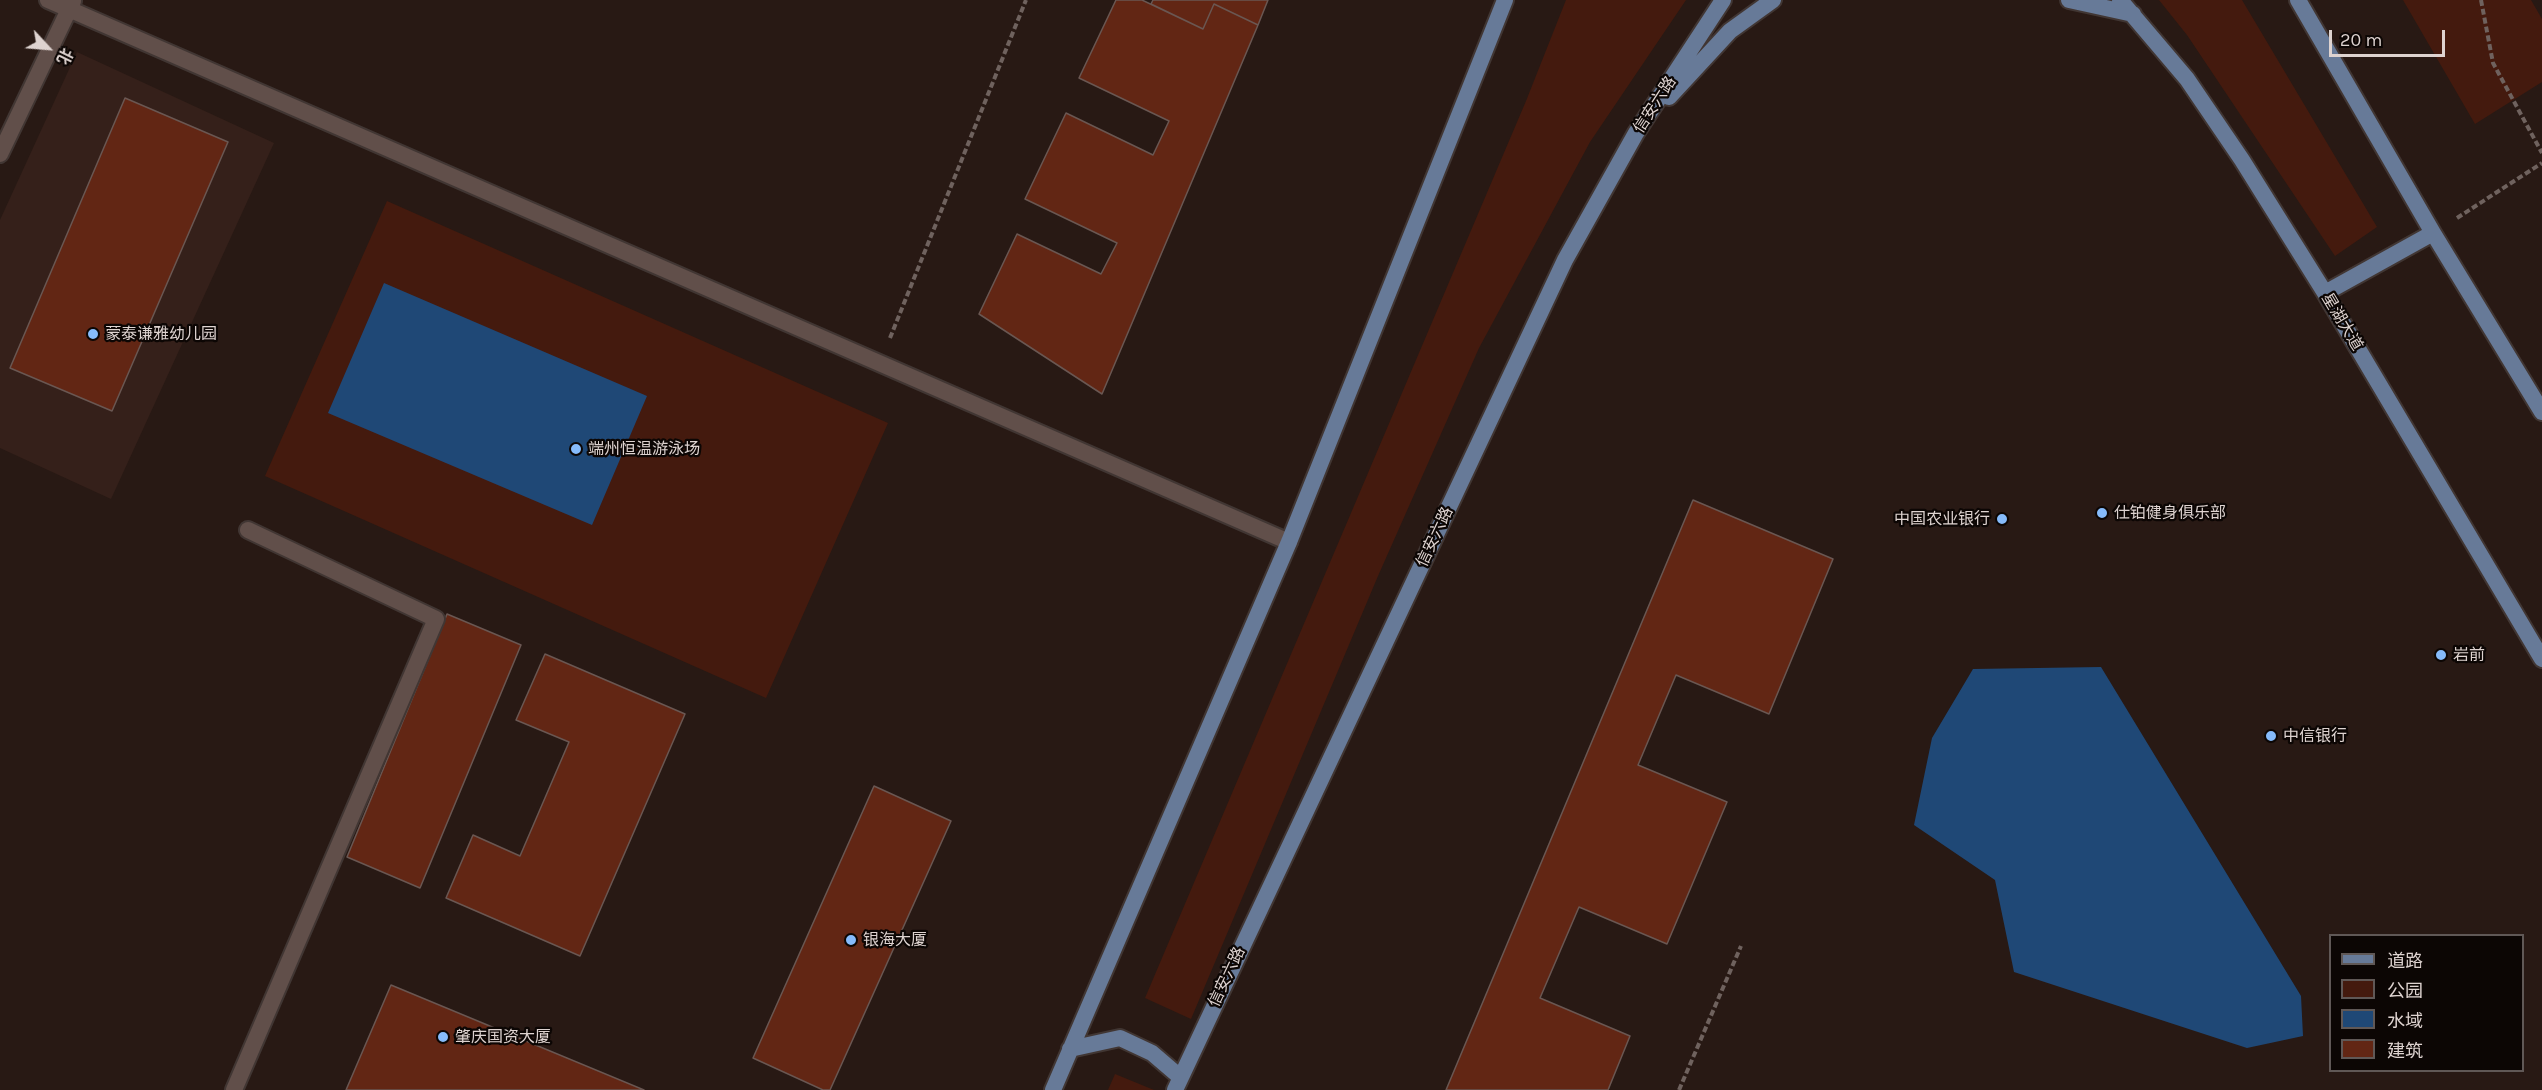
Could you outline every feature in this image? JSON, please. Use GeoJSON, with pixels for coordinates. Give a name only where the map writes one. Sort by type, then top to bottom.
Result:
{"type":"FeatureCollection","features":[{"type":"Feature","properties":{"kind":"main road"},"geometry":{"type":"LineString","coordinates":[[1053,1090],[1289,542],[1505,0]]}},
{"type":"Feature","properties":{"kind":"main road","name":"信安六路"},"geometry":{"type":"LineString","coordinates":[[1177,1084],[1565,260],[1636,133],[1723,0]]}},
{"type":"Feature","properties":{"kind":"main road"},"geometry":{"type":"LineString","coordinates":[[1636,133],[1730,31],[1773,0]]}},
{"type":"Feature","properties":{"kind":"main road"},"geometry":{"type":"LineString","coordinates":[[2069,0],[2134,14]]}},
{"type":"Feature","properties":{"kind":"main road","name":"星湖大道"},"geometry":{"type":"LineString","coordinates":[[2120,0],[2187,79],[2242,160],[2325,293],[2542,659]]}},
{"type":"Feature","properties":{"kind":"main road"},"geometry":{"type":"LineString","coordinates":[[2298,0],[2433,233],[2542,412]]}},
{"type":"Feature","properties":{"kind":"main road"},"geometry":{"type":"LineString","coordinates":[[2325,293],[2433,233]]}},
{"type":"Feature","properties":{"kind":"main road"},"geometry":{"type":"LineString","coordinates":[[1070,1049],[1120,1038],[1152,1053],[1177,1084]]}},
{"type":"Feature","properties":{"kind":"street"},"geometry":{"type":"LineString","coordinates":[[48,0],[71,4],[879,364],[1289,542]]}},
{"type":"Feature","properties":{"kind":"street"},"geometry":{"type":"LineString","coordinates":[[0,154],[71,4]]}},
{"type":"Feature","properties":{"kind":"street"},"geometry":{"type":"LineString","coordinates":[[234,1090],[436,619],[248,530]]}},
{"type":"Feature","properties":{"kind":"path"},"geometry":{"type":"LineString","coordinates":[[879,364],[1026,0]]}},
{"type":"Feature","properties":{"kind":"path"},"geometry":{"type":"LineString","coordinates":[[2481,0],[2493,63],[2542,153]]}},
{"type":"Feature","properties":{"kind":"path"},"geometry":{"type":"LineString","coordinates":[[2433,233],[2542,163]]}},
{"type":"Feature","properties":{"kind":"path"},"geometry":{"type":"LineString","coordinates":[[1679,1090],[1742,946]]}},
{"type":"Feature","properties":{"kind":"shaded area","name":"蒙泰谦雅幼儿园"},"geometry":{"type":"Polygon","coordinates":[[[77,52],[274,143],[111,499],[0,448],[0,220],[77,52]]]}},
{"type":"Feature","properties":{"kind":"green space"},"geometry":{"type":"Polygon","coordinates":[[[1566,0],[1686,0],[1590,142],[1479,348],[1378,576],[1191,1019],[1145,998],[1526,101],[1566,0]]]}},
{"type":"Feature","properties":{"kind":"green space"},"geometry":{"type":"Polygon","coordinates":[[[2159,0],[2242,0],[2377,227],[2335,256],[2187,35],[2159,0]]]}},
{"type":"Feature","properties":{"kind":"green space"},"geometry":{"type":"Polygon","coordinates":[[[2403,0],[2531,0],[2542,19],[2542,82],[2475,124],[2403,0]]]}},
{"type":"Feature","properties":{"kind":"green space","name":"端州恒温游泳场"},"geometry":{"type":"Polygon","coordinates":[[[387,201],[888,423],[766,698],[265,476],[387,201]]]}},
{"type":"Feature","properties":{"kind":"green space"},"geometry":{"type":"Polygon","coordinates":[[[1115,1074],[1154,1090],[1108,1090],[1115,1074]]]}},
{"type":"Feature","properties":{"kind":"water"},"geometry":{"type":"Polygon","coordinates":[[[384,283],[647,396],[592,525],[328,413],[384,283]]]}},
{"type":"Feature","properties":{"kind":"water"},"geometry":{"type":"Polygon","coordinates":[[[2101,667],[2301,996],[2303,1036],[2247,1048],[2014,972],[1995,880],[1914,825],[1932,738],[1973,669],[2101,667]]]}},
{"type":"Feature","properties":{"kind":"building"},"geometry":{"type":"Polygon","coordinates":[[[1116,0],[1142,0],[1203,29],[1214,4],[1258,25],[1102,394],[979,314],[1017,234],[1101,274],[1117,243],[1025,199],[1066,113],[1153,155],[1169,121],[1079,78],[1116,0]]]}},
{"type":"Feature","properties":{"kind":"building"},"geometry":{"type":"Polygon","coordinates":[[[1153,0],[1268,0],[1258,25],[1214,4],[1203,29],[1151,4],[1153,0]]]}},
{"type":"Feature","properties":{"kind":"building"},"geometry":{"type":"Polygon","coordinates":[[[125,98],[228,142],[112,411],[10,368],[125,98]]]}},
{"type":"Feature","properties":{"kind":"building"},"geometry":{"type":"Polygon","coordinates":[[[1693,500],[1833,559],[1769,714],[1676,675],[1638,765],[1727,802],[1667,944],[1579,907],[1540,998],[1630,1036],[1608,1090],[1446,1090],[1693,500]]]}},
{"type":"Feature","properties":{"kind":"building"},"geometry":{"type":"Polygon","coordinates":[[[447,614],[521,645],[420,888],[347,857],[447,614]]]}},
{"type":"Feature","properties":{"kind":"building"},"geometry":{"type":"Polygon","coordinates":[[[545,654],[685,714],[580,956],[446,898],[473,835],[520,856],[569,742],[516,720],[545,654]]]}},
{"type":"Feature","properties":{"kind":"building","name":"银海大厦"},"geometry":{"type":"Polygon","coordinates":[[[874,786],[951,821],[830,1090],[823,1090],[753,1058],[874,786]]]}},
{"type":"Feature","properties":{"kind":"building","name":"肇庆国资大厦"},"geometry":{"type":"Polygon","coordinates":[[[391,985],[644,1090],[346,1090],[391,985]]]}},
{"type":"Feature","properties":{"kind":"place","name":"蒙泰谦雅幼儿园"},"geometry":{"type":"Point","coordinates":[93,334]}},
{"type":"Feature","properties":{"kind":"place","name":"端州恒温游泳场"},"geometry":{"type":"Point","coordinates":[576,449]}},
{"type":"Feature","properties":{"kind":"place","name":"仕铂健身俱乐部"},"geometry":{"type":"Point","coordinates":[2102,513]}},
{"type":"Feature","properties":{"kind":"place","name":"中国农业银行"},"geometry":{"type":"Point","coordinates":[2002,519]}},
{"type":"Feature","properties":{"kind":"place","name":"岩前"},"geometry":{"type":"Point","coordinates":[2441,655]}},
{"type":"Feature","properties":{"kind":"place","name":"中信银行"},"geometry":{"type":"Point","coordinates":[2271,736]}},
{"type":"Feature","properties":{"kind":"place","name":"银海大厦"},"geometry":{"type":"Point","coordinates":[851,940]}},
{"type":"Feature","properties":{"kind":"place","name":"肇庆国资大厦"},"geometry":{"type":"Point","coordinates":[443,1037]}}]}
